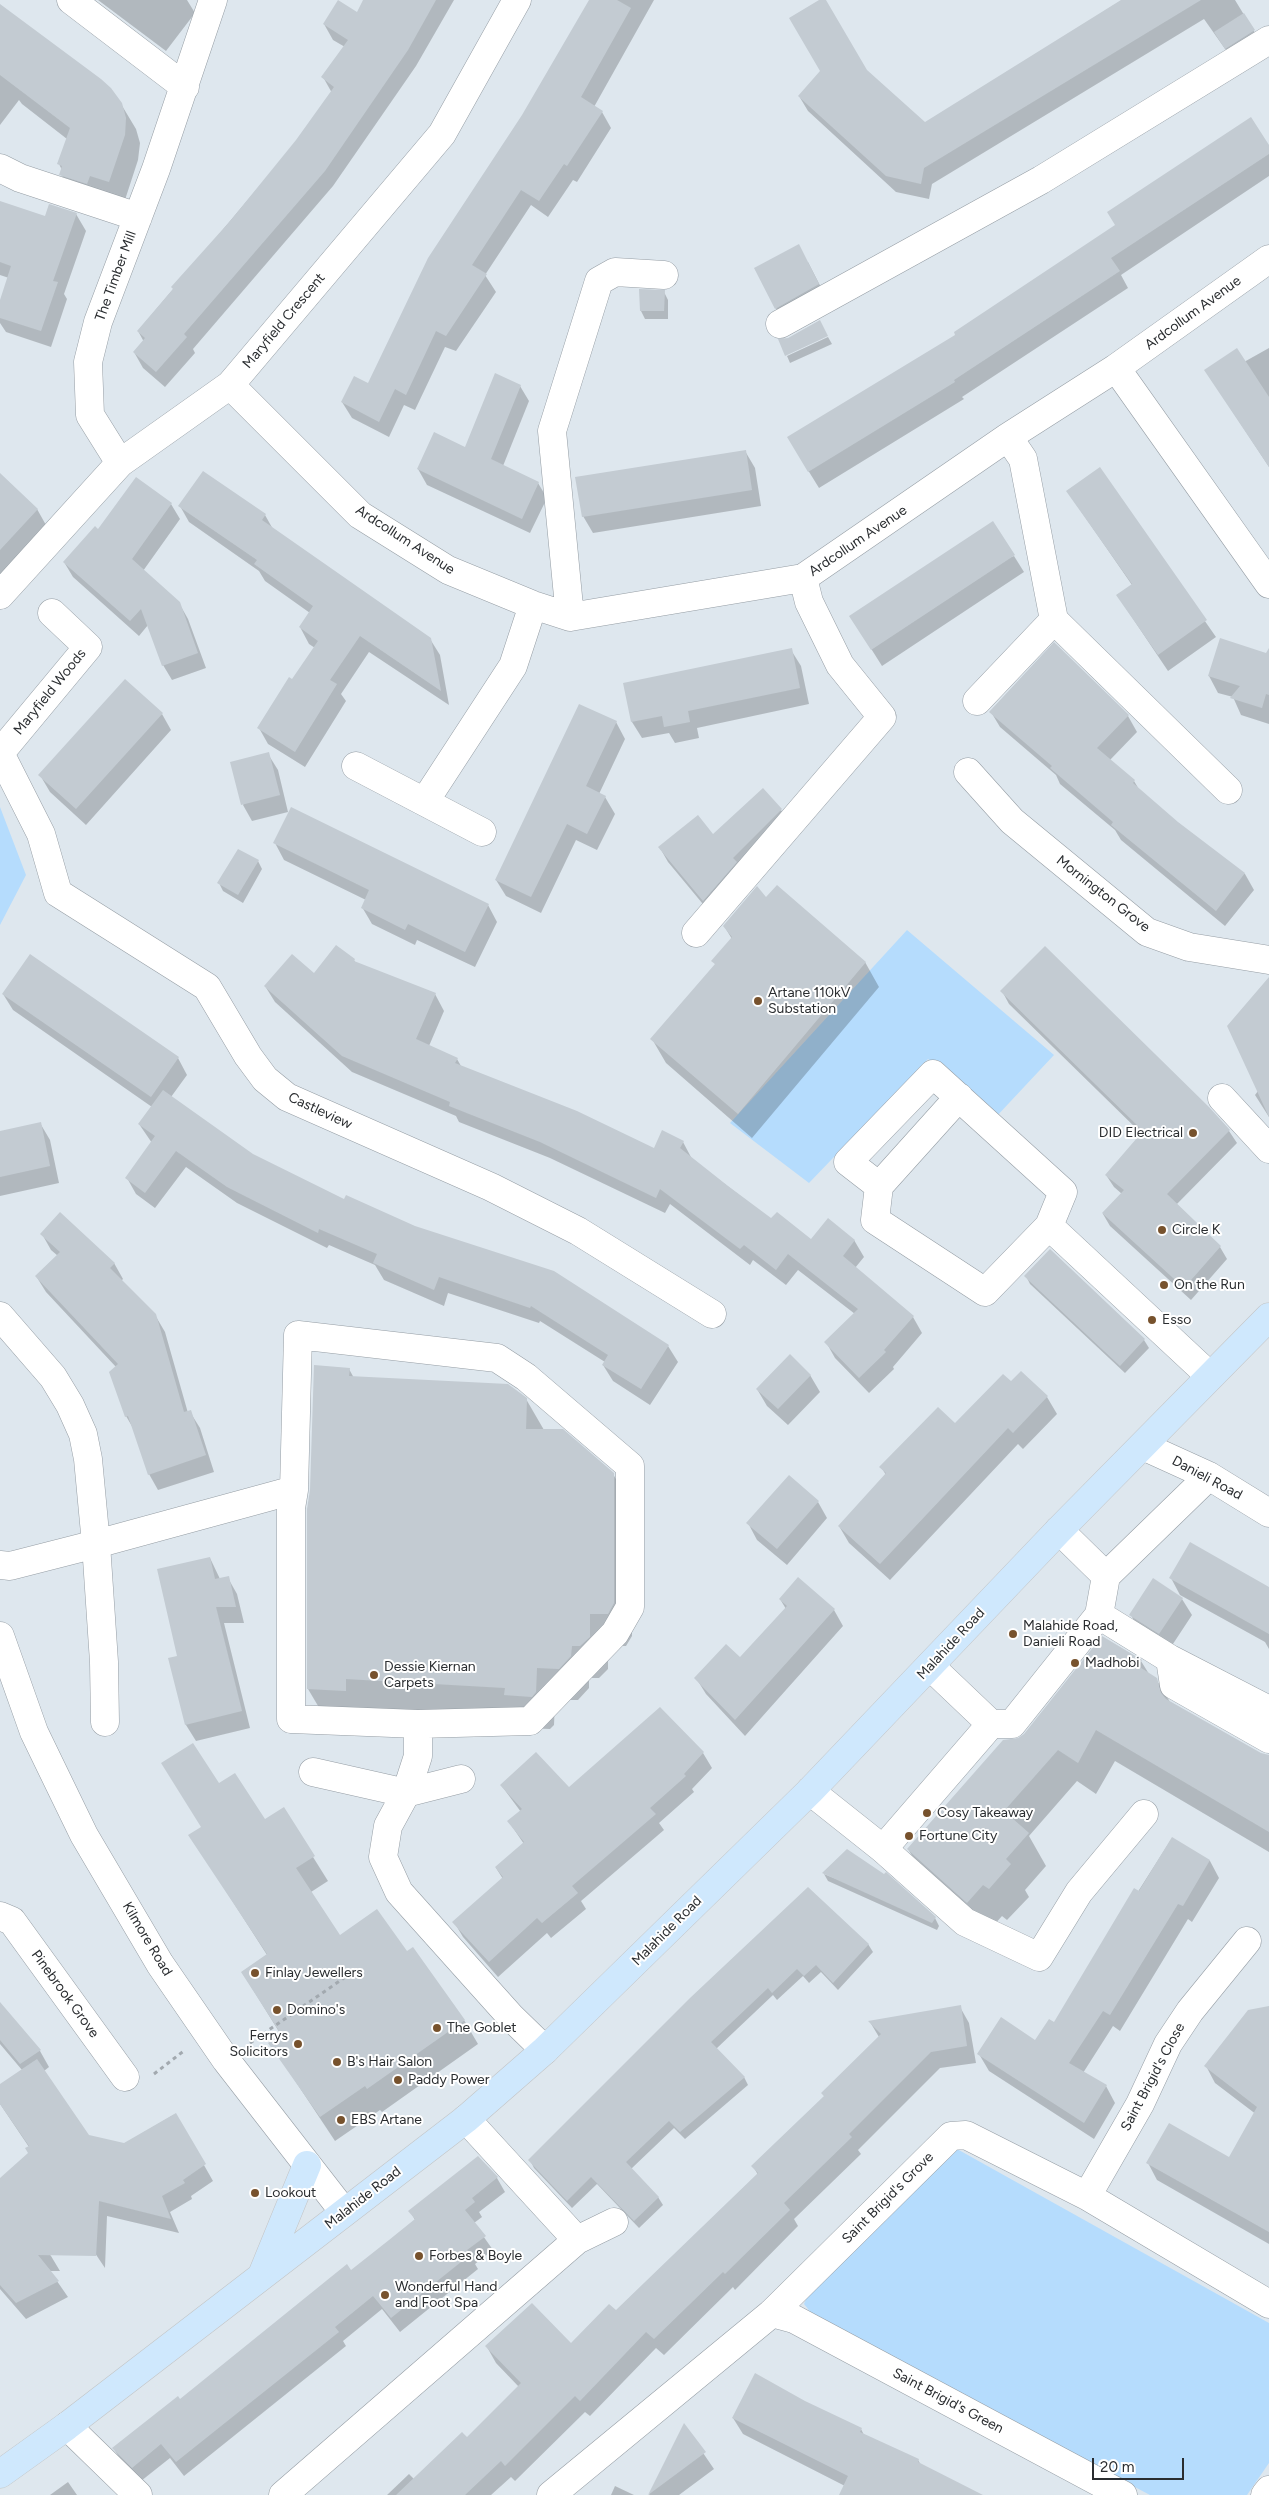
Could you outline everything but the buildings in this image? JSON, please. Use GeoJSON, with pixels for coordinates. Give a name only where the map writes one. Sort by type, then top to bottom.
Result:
{"type":"FeatureCollection","features":[{"type":"Feature","properties":{"kind":"main road","name":"Malahide Road"},"geometry":{"type":"LineString","coordinates":[[0,2474],[68,2426],[466,2119],[545,2050],[810,1791],[1059,1530],[1269,1317]]}},
{"type":"Feature","properties":{"kind":"main road"},"geometry":{"type":"LineString","coordinates":[[261,2276],[307,2165]]}},
{"type":"Feature","properties":{"kind":"street"},"geometry":{"type":"LineString","coordinates":[[71,0],[185,87]]}},
{"type":"Feature","properties":{"kind":"street","name":"The Timber Mill"},"geometry":{"type":"LineString","coordinates":[[120,463],[90,415],[88,362],[98,322],[185,87],[213,0]]}},
{"type":"Feature","properties":{"kind":"street","name":"Maryfield Crescent"},"geometry":{"type":"LineString","coordinates":[[0,595],[120,463],[230,385],[442,134],[517,0]]}},
{"type":"Feature","properties":{"kind":"street"},"geometry":{"type":"LineString","coordinates":[[780,324],[1040,180],[1269,40]]}},
{"type":"Feature","properties":{"kind":"street"},"geometry":{"type":"LineString","coordinates":[[0,168],[20,178],[138,217]]}},
{"type":"Feature","properties":{"kind":"street","name":"Ardcollum Avenue"},"geometry":{"type":"LineString","coordinates":[[230,385],[360,515],[448,570],[533,605],[570,617],[804,578],[1008,437],[1116,368],[1269,259]]}},
{"type":"Feature","properties":{"kind":"street"},"geometry":{"type":"LineString","coordinates":[[570,617],[552,431],[599,281],[615,272],[664,275]]}},
{"type":"Feature","properties":{"kind":"street"},"geometry":{"type":"LineString","coordinates":[[1116,368],[1269,584]]}},
{"type":"Feature","properties":{"kind":"street"},"geometry":{"type":"LineString","coordinates":[[1008,437],[1023,459],[1054,620],[1228,790]]}},
{"type":"Feature","properties":{"kind":"street"},"geometry":{"type":"LineString","coordinates":[[696,933],[882,717],[840,665],[809,602],[804,578]]}},
{"type":"Feature","properties":{"kind":"street"},"geometry":{"type":"LineString","coordinates":[[425,802],[513,666],[533,605]]}},
{"type":"Feature","properties":{"kind":"street","name":"Maryfield Woods"},"geometry":{"type":"LineString","coordinates":[[0,753],[88,647],[52,613]]}},
{"type":"Feature","properties":{"kind":"street"},"geometry":{"type":"LineString","coordinates":[[977,701],[1054,620]]}},
{"type":"Feature","properties":{"kind":"street","name":"Castleview"},"geometry":{"type":"LineString","coordinates":[[0,753],[41,834],[58,893],[207,987],[248,1056],[265,1079],[287,1097],[491,1187],[570,1227],[712,1314]]}},
{"type":"Feature","properties":{"kind":"street"},"geometry":{"type":"LineString","coordinates":[[356,766],[482,832]]}},
{"type":"Feature","properties":{"kind":"street","name":"Mornington Grove"},"geometry":{"type":"LineString","coordinates":[[968,772],[1012,821],[1147,932],[1189,948],[1269,960]]}},
{"type":"Feature","properties":{"kind":"street"},"geometry":{"type":"LineString","coordinates":[[879,1186],[848,1162],[933,1074],[959,1097],[1063,1192],[1050,1226],[985,1292],[875,1220],[879,1186],[959,1097]]}},
{"type":"Feature","properties":{"kind":"street"},"geometry":{"type":"LineString","coordinates":[[1222,1098],[1269,1149]]}},
{"type":"Feature","properties":{"kind":"street"},"geometry":{"type":"LineString","coordinates":[[1050,1226],[1210,1376]]}},
{"type":"Feature","properties":{"kind":"street"},"geometry":{"type":"LineString","coordinates":[[0,1316],[53,1377],[70,1405],[83,1434],[88,1459],[96,1544],[104,1662],[105,1722]]}},
{"type":"Feature","properties":{"kind":"street"},"geometry":{"type":"LineString","coordinates":[[298,1335],[497,1358],[526,1377],[630,1466],[630,1607],[615,1632],[530,1721],[418,1724],[291,1719],[291,1508],[294,1490],[298,1335]]}},
{"type":"Feature","properties":{"kind":"street","name":"Danieli Road"},"geometry":{"type":"LineString","coordinates":[[1143,1446],[1209,1476],[1269,1513]]}},
{"type":"Feature","properties":{"kind":"street"},"geometry":{"type":"LineString","coordinates":[[930,1666],[990,1724],[1012,1724],[1100,1615],[1106,1576],[1209,1476]]}},
{"type":"Feature","properties":{"kind":"street"},"geometry":{"type":"LineString","coordinates":[[0,1565],[10,1566],[294,1490]]}},
{"type":"Feature","properties":{"kind":"street"},"geometry":{"type":"LineString","coordinates":[[1059,1530],[1106,1576]]}},
{"type":"Feature","properties":{"kind":"street"},"geometry":{"type":"LineString","coordinates":[[1100,1615],[1170,1659],[1269,1710]]}},
{"type":"Feature","properties":{"kind":"street","name":"Kilmore Road"},"geometry":{"type":"LineString","coordinates":[[0,1636],[34,1732],[84,1835],[160,1964],[226,2060],[344,2212]]}},
{"type":"Feature","properties":{"kind":"street"},"geometry":{"type":"LineString","coordinates":[[1170,1659],[1174,1685],[1269,1739]]}},
{"type":"Feature","properties":{"kind":"street"},"geometry":{"type":"LineString","coordinates":[[418,1724],[418,1756],[406,1793],[388,1826],[383,1857],[399,1892],[511,2016],[545,2050]]}},
{"type":"Feature","properties":{"kind":"street"},"geometry":{"type":"LineString","coordinates":[[883,1849],[990,1724]]}},
{"type":"Feature","properties":{"kind":"street"},"geometry":{"type":"LineString","coordinates":[[312,1772],[406,1793],[461,1779]]}},
{"type":"Feature","properties":{"kind":"street"},"geometry":{"type":"LineString","coordinates":[[810,1791],[883,1849],[965,1922],[1039,1957],[1079,1892],[1144,1814]]}},
{"type":"Feature","properties":{"kind":"street","name":"Pinebrook Grove"},"geometry":{"type":"LineString","coordinates":[[0,1916],[12,1921],[125,2077]]}},
{"type":"Feature","properties":{"kind":"street","name":"Saint Brigid's Close"},"geometry":{"type":"LineString","coordinates":[[1087,2196],[1140,2104],[1168,2044],[1190,2011],[1247,1941]]}},
{"type":"Feature","properties":{"kind":"street"},"geometry":{"type":"LineString","coordinates":[[466,2119],[577,2240]]}},
{"type":"Feature","properties":{"kind":"street","name":"Saint Brigid's Grove"},"geometry":{"type":"LineString","coordinates":[[551,2495],[772,2313],[950,2136],[966,2135],[1087,2196],[1269,2304]]}},
{"type":"Feature","properties":{"kind":"street"},"geometry":{"type":"LineString","coordinates":[[283,2495],[577,2240],[614,2222]]}},
{"type":"Feature","properties":{"kind":"street","name":"Saint Brigid's Green"},"geometry":{"type":"LineString","coordinates":[[772,2313],[794,2319],[1123,2495]]}},
{"type":"Feature","properties":{"kind":"street"},"geometry":{"type":"LineString","coordinates":[[68,2426],[138,2495]]}},
{"type":"Feature","properties":{"kind":"street"},"geometry":{"type":"LineString","coordinates":[[1265,2495],[1269,2490]]}},
{"type":"Feature","properties":{"kind":"path"},"geometry":{"type":"LineString","coordinates":[[226,2060],[344,1978]]}},
{"type":"Feature","properties":{"kind":"shaded area"},"geometry":{"type":"Polygon","coordinates":[[[0,807],[26,875],[0,925],[0,807]]]}},
{"type":"Feature","properties":{"kind":"shaded area"},"geometry":{"type":"Polygon","coordinates":[[[907,930],[1054,1055],[995,1118],[928,1059],[809,1183],[730,1123],[907,930]]]}},
{"type":"Feature","properties":{"kind":"shaded area"},"geometry":{"type":"Polygon","coordinates":[[[957,2149],[1269,2323],[1269,2463],[1247,2495],[1150,2495],[816,2319],[804,2304],[811,2288],[957,2149]]]}},
{"type":"Feature","properties":{"kind":"place","name":"Artane 110kV Substation"},"geometry":{"type":"Point","coordinates":[758,1001]}},
{"type":"Feature","properties":{"kind":"place","name":"DID Electrical"},"geometry":{"type":"Point","coordinates":[1193,1133]}},
{"type":"Feature","properties":{"kind":"place","name":"Circle K"},"geometry":{"type":"Point","coordinates":[1162,1230]}},
{"type":"Feature","properties":{"kind":"place","name":"On the Run"},"geometry":{"type":"Point","coordinates":[1164,1285]}},
{"type":"Feature","properties":{"kind":"place","name":"Esso"},"geometry":{"type":"Point","coordinates":[1152,1320]}},
{"type":"Feature","properties":{"kind":"place","name":"Malahide Road, Danieli Road"},"geometry":{"type":"Point","coordinates":[1013,1634]}},
{"type":"Feature","properties":{"kind":"place","name":"Madhobi"},"geometry":{"type":"Point","coordinates":[1075,1663]}},
{"type":"Feature","properties":{"kind":"place","name":"Dessie Kiernan Carpets"},"geometry":{"type":"Point","coordinates":[374,1675]}},
{"type":"Feature","properties":{"kind":"place","name":"Cosy Takeaway"},"geometry":{"type":"Point","coordinates":[927,1813]}},
{"type":"Feature","properties":{"kind":"place","name":"Fortune City"},"geometry":{"type":"Point","coordinates":[909,1836]}},
{"type":"Feature","properties":{"kind":"place","name":"Finlay Jewellers"},"geometry":{"type":"Point","coordinates":[255,1973]}},
{"type":"Feature","properties":{"kind":"place","name":"Domino's"},"geometry":{"type":"Point","coordinates":[277,2010]}},
{"type":"Feature","properties":{"kind":"place","name":"The Goblet"},"geometry":{"type":"Point","coordinates":[437,2028]}},
{"type":"Feature","properties":{"kind":"place","name":"Ferrys Solicitors"},"geometry":{"type":"Point","coordinates":[298,2044]}},
{"type":"Feature","properties":{"kind":"place","name":"B's Hair Salon"},"geometry":{"type":"Point","coordinates":[337,2062]}},
{"type":"Feature","properties":{"kind":"place","name":"Paddy Power"},"geometry":{"type":"Point","coordinates":[398,2080]}},
{"type":"Feature","properties":{"kind":"place","name":"EBS Artane"},"geometry":{"type":"Point","coordinates":[341,2120]}},
{"type":"Feature","properties":{"kind":"place","name":"Lookout"},"geometry":{"type":"Point","coordinates":[255,2193]}},
{"type":"Feature","properties":{"kind":"place","name":"Forbes & Boyle"},"geometry":{"type":"Point","coordinates":[419,2256]}},
{"type":"Feature","properties":{"kind":"place","name":"Wonderful Hand and Foot Spa"},"geometry":{"type":"Point","coordinates":[385,2295]}}]}
